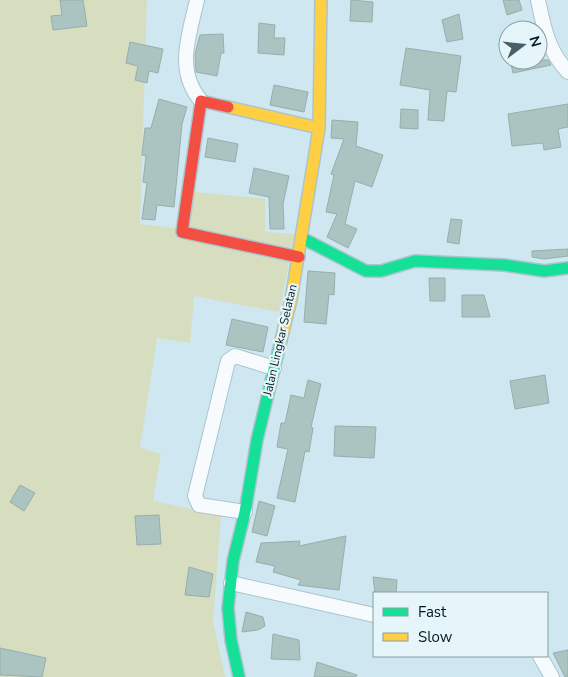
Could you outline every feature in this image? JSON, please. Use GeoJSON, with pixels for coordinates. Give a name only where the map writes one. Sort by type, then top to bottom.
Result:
{"type":"FeatureCollection","features":[{"type":"Feature","properties":{"kind":"street"},"geometry":{"type":"LineString","coordinates":[[197,0],[186,48],[186,72],[192,90],[201,101],[319,128]]}},
{"type":"Feature","properties":{"kind":"street","name":"Jalan Lingkar Selatan"},"geometry":{"type":"LineString","coordinates":[[239,677],[231,640],[228,608],[230,583],[233,561],[245,512],[257,440],[302,238],[319,128],[321,0]]}},
{"type":"Feature","properties":{"kind":"street"},"geometry":{"type":"LineString","coordinates":[[538,0],[547,39],[554,55],[568,72]]}},
{"type":"Feature","properties":{"kind":"street"},"geometry":{"type":"LineString","coordinates":[[201,101],[182,232],[299,257]]}},
{"type":"Feature","properties":{"kind":"street"},"geometry":{"type":"LineString","coordinates":[[302,238],[366,271],[380,271],[414,261],[504,265],[544,271],[568,268]]}},
{"type":"Feature","properties":{"kind":"street"},"geometry":{"type":"LineString","coordinates":[[245,512],[199,505],[195,496],[228,361],[236,356],[274,368]]}},
{"type":"Feature","properties":{"kind":"street"},"geometry":{"type":"LineString","coordinates":[[230,583],[373,615]]}},
{"type":"Feature","properties":{"kind":"street"},"geometry":{"type":"LineString","coordinates":[[541,657],[552,677]]}},
{"type":"Feature","properties":{"kind":"green space"},"geometry":{"type":"Polygon","coordinates":[[[0,0],[147,0],[140,224],[183,229],[185,191],[265,199],[265,232],[295,234],[279,312],[194,296],[190,343],[157,338],[140,448],[161,454],[153,501],[221,515],[213,622],[225,677],[0,677],[0,0]]]}},
{"type":"Feature","properties":{"kind":"building"},"geometry":{"type":"Polygon","coordinates":[[[60,0],[83,0],[87,26],[53,30],[51,16],[62,15],[60,0]]]}},
{"type":"Feature","properties":{"kind":"building"},"geometry":{"type":"Polygon","coordinates":[[[351,0],[373,2],[372,22],[350,21],[351,0]]]}},
{"type":"Feature","properties":{"kind":"building"},"geometry":{"type":"Polygon","coordinates":[[[503,0],[519,0],[522,10],[507,15],[503,0]]]}},
{"type":"Feature","properties":{"kind":"building"},"geometry":{"type":"Polygon","coordinates":[[[459,14],[463,39],[447,42],[442,20],[459,14]]]}},
{"type":"Feature","properties":{"kind":"building"},"geometry":{"type":"Polygon","coordinates":[[[259,23],[275,25],[274,38],[285,38],[284,55],[258,53],[259,23]]]}},
{"type":"Feature","properties":{"kind":"building"},"geometry":{"type":"Polygon","coordinates":[[[223,34],[224,53],[221,53],[217,76],[196,72],[195,54],[200,35],[223,34]]]}},
{"type":"Feature","properties":{"kind":"building"},"geometry":{"type":"Polygon","coordinates":[[[130,42],[163,49],[158,73],[149,71],[147,83],[135,80],[138,66],[126,63],[130,42]]]}},
{"type":"Feature","properties":{"kind":"building"},"geometry":{"type":"Polygon","coordinates":[[[406,48],[461,56],[456,92],[447,91],[444,121],[428,120],[430,90],[400,85],[406,48]]]}},
{"type":"Feature","properties":{"kind":"building"},"geometry":{"type":"Polygon","coordinates":[[[512,70],[527,70],[513,73],[512,70]]]}},
{"type":"Feature","properties":{"kind":"building"},"geometry":{"type":"Polygon","coordinates":[[[274,85],[308,92],[304,112],[270,105],[274,85]]]}},
{"type":"Feature","properties":{"kind":"building"},"geometry":{"type":"Polygon","coordinates":[[[159,99],[187,107],[182,124],[174,207],[157,205],[155,220],[142,219],[147,183],[143,182],[146,156],[142,155],[145,128],[151,128],[159,99]]]}},
{"type":"Feature","properties":{"kind":"building"},"geometry":{"type":"Polygon","coordinates":[[[568,104],[568,127],[558,129],[561,147],[544,150],[543,143],[512,146],[508,114],[568,104]]]}},
{"type":"Feature","properties":{"kind":"building"},"geometry":{"type":"Polygon","coordinates":[[[401,109],[418,110],[418,129],[400,128],[401,109]]]}},
{"type":"Feature","properties":{"kind":"building"},"geometry":{"type":"Polygon","coordinates":[[[332,120],[358,122],[356,146],[383,155],[372,187],[355,181],[345,224],[357,229],[348,248],[327,237],[337,214],[326,212],[334,175],[331,174],[344,139],[331,138],[332,120]]]}},
{"type":"Feature","properties":{"kind":"building"},"geometry":{"type":"Polygon","coordinates":[[[208,138],[238,144],[235,162],[205,157],[208,138]]]}},
{"type":"Feature","properties":{"kind":"building"},"geometry":{"type":"Polygon","coordinates":[[[254,168],[289,176],[283,204],[284,229],[270,229],[269,197],[249,193],[254,168]]]}},
{"type":"Feature","properties":{"kind":"building"},"geometry":{"type":"Polygon","coordinates":[[[451,219],[462,220],[459,244],[447,242],[451,219]]]}},
{"type":"Feature","properties":{"kind":"building"},"geometry":{"type":"Polygon","coordinates":[[[568,249],[568,256],[544,259],[532,257],[532,251],[568,249]]]}},
{"type":"Feature","properties":{"kind":"building"},"geometry":{"type":"Polygon","coordinates":[[[308,271],[335,273],[334,295],[329,294],[326,324],[304,322],[308,271]]]}},
{"type":"Feature","properties":{"kind":"building"},"geometry":{"type":"Polygon","coordinates":[[[429,278],[445,278],[445,301],[430,301],[429,278]]]}},
{"type":"Feature","properties":{"kind":"building"},"geometry":{"type":"Polygon","coordinates":[[[462,295],[484,295],[490,317],[462,317],[462,295]]]}},
{"type":"Feature","properties":{"kind":"building"},"geometry":{"type":"Polygon","coordinates":[[[232,319],[268,327],[263,352],[226,345],[232,319]]]}},
{"type":"Feature","properties":{"kind":"building"},"geometry":{"type":"Polygon","coordinates":[[[545,375],[549,403],[515,409],[510,381],[545,375]]]}},
{"type":"Feature","properties":{"kind":"building"},"geometry":{"type":"Polygon","coordinates":[[[308,380],[321,384],[311,427],[313,428],[309,452],[305,451],[295,502],[277,498],[288,449],[277,447],[281,423],[285,423],[291,395],[304,398],[308,380]]]}},
{"type":"Feature","properties":{"kind":"building"},"geometry":{"type":"Polygon","coordinates":[[[335,426],[376,427],[374,458],[334,456],[335,426]]]}},
{"type":"Feature","properties":{"kind":"building"},"geometry":{"type":"Polygon","coordinates":[[[20,485],[35,493],[24,511],[10,502],[20,485]]]}},
{"type":"Feature","properties":{"kind":"building"},"geometry":{"type":"Polygon","coordinates":[[[259,501],[275,506],[267,536],[252,532],[259,501]]]}},
{"type":"Feature","properties":{"kind":"building"},"geometry":{"type":"Polygon","coordinates":[[[159,515],[161,544],[137,545],[135,516],[159,515]]]}},
{"type":"Feature","properties":{"kind":"building"},"geometry":{"type":"Polygon","coordinates":[[[346,536],[339,590],[298,585],[301,580],[273,572],[275,566],[256,562],[261,543],[300,541],[299,546],[346,536]]]}},
{"type":"Feature","properties":{"kind":"building"},"geometry":{"type":"Polygon","coordinates":[[[189,567],[213,574],[209,597],[185,595],[189,567]]]}},
{"type":"Feature","properties":{"kind":"building"},"geometry":{"type":"Polygon","coordinates":[[[373,577],[397,580],[396,592],[375,592],[373,577]]]}},
{"type":"Feature","properties":{"kind":"building"},"geometry":{"type":"Polygon","coordinates":[[[246,612],[263,617],[265,626],[258,630],[242,632],[246,612]]]}},
{"type":"Feature","properties":{"kind":"building"},"geometry":{"type":"Polygon","coordinates":[[[273,634],[299,640],[300,660],[271,659],[273,634]]]}},
{"type":"Feature","properties":{"kind":"building"},"geometry":{"type":"Polygon","coordinates":[[[0,648],[46,658],[42,677],[0,675],[0,648]]]}},
{"type":"Feature","properties":{"kind":"building"},"geometry":{"type":"Polygon","coordinates":[[[568,650],[568,677],[565,677],[553,653],[568,650]]]}},
{"type":"Feature","properties":{"kind":"building"},"geometry":{"type":"Polygon","coordinates":[[[317,662],[357,675],[356,677],[314,677],[317,662]]]}},
{"type":"Feature","properties":{"kind":"traffic: fast"},"geometry":{"type":"LineString","coordinates":[[302,238],[366,271],[381,271],[415,261],[504,265],[544,271],[568,268]]}},
{"type":"Feature","properties":{"kind":"traffic: fast"},"geometry":{"type":"LineString","coordinates":[[239,677],[231,640],[228,608],[233,561],[245,512],[257,440],[281,340]]}},
{"type":"Feature","properties":{"kind":"traffic: slow"},"geometry":{"type":"LineString","coordinates":[[281,340],[291,300],[319,128],[321,0]]}},
{"type":"Feature","properties":{"kind":"traffic: slow"},"geometry":{"type":"LineString","coordinates":[[228,107],[319,128]]}},
{"type":"Feature","properties":{"kind":"traffic: jam"},"geometry":{"type":"LineString","coordinates":[[228,107],[201,101],[182,232],[299,257]]}}]}
